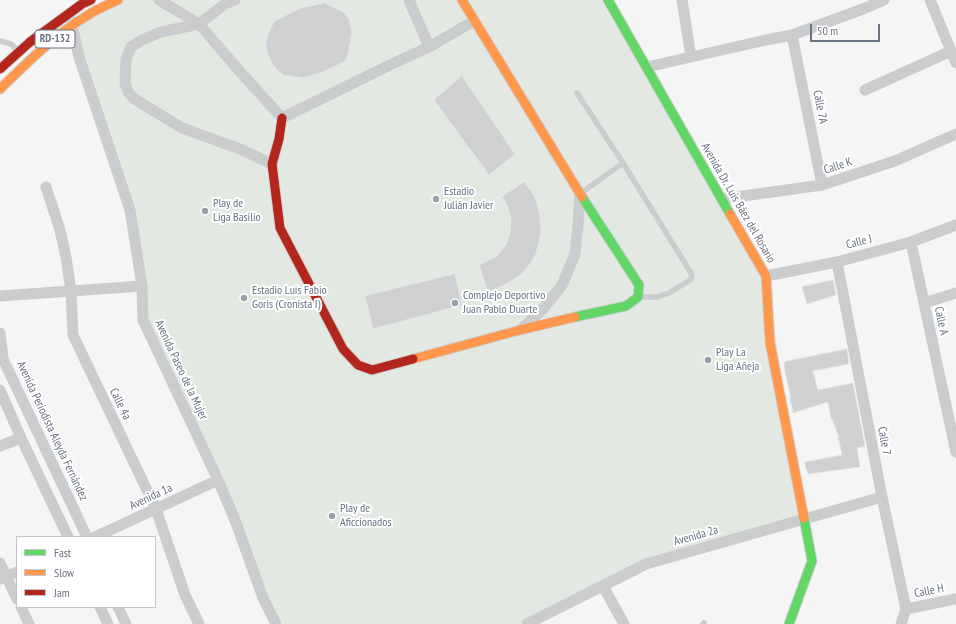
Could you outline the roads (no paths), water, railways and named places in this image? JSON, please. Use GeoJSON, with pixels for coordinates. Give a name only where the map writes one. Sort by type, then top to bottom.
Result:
{"type":"FeatureCollection","features":[{"type":"Feature","properties":{"kind":"street","name":"RD-132"},"geometry":{"type":"LineString","coordinates":[[0,69],[30,42],[82,4],[91,0]]}},
{"type":"Feature","properties":{"kind":"street","name":"RD-132"},"geometry":{"type":"LineString","coordinates":[[0,89],[28,62],[71,25],[107,4],[118,0]]}},
{"type":"Feature","properties":{"kind":"street"},"geometry":{"type":"LineString","coordinates":[[159,0],[199,24],[282,118]]}},
{"type":"Feature","properties":{"kind":"street"},"geometry":{"type":"LineString","coordinates":[[235,0],[225,4],[199,24],[161,32],[142,40],[131,47],[126,59],[125,83],[128,92],[133,98],[182,128],[240,148],[272,164]]}},
{"type":"Feature","properties":{"kind":"street"},"geometry":{"type":"LineString","coordinates":[[408,0],[429,47]]}},
{"type":"Feature","properties":{"kind":"street"},"geometry":{"type":"LineString","coordinates":[[282,118],[279,139],[272,164],[280,228],[343,349],[358,365],[372,370],[520,330],[626,306],[638,297],[639,285],[580,194],[462,0]]}},
{"type":"Feature","properties":{"kind":"street","name":"Avenida Dr. Luis Báez del Rosario"},"geometry":{"type":"LineString","coordinates":[[608,0],[766,276],[770,343],[812,561],[789,624]]}},
{"type":"Feature","properties":{"kind":"street"},"geometry":{"type":"LineString","coordinates":[[682,0],[691,57]]}},
{"type":"Feature","properties":{"kind":"street"},"geometry":{"type":"LineString","coordinates":[[647,67],[792,35],[863,10],[884,0]]}},
{"type":"Feature","properties":{"kind":"street"},"geometry":{"type":"LineString","coordinates":[[930,0],[956,63]]}},
{"type":"Feature","properties":{"kind":"street","name":"Avenida Paseo de la Mujer"},"geometry":{"type":"LineString","coordinates":[[69,13],[79,57],[130,210],[142,286],[143,320],[218,480],[235,520],[263,598],[276,624]]}},
{"type":"Feature","properties":{"kind":"street"},"geometry":{"type":"LineString","coordinates":[[282,118],[429,47],[474,21]]}},
{"type":"Feature","properties":{"kind":"street","name":"Calle 7A"},"geometry":{"type":"LineString","coordinates":[[792,35],[822,185]]}},
{"type":"Feature","properties":{"kind":"street"},"geometry":{"type":"LineString","coordinates":[[865,90],[951,51]]}},
{"type":"Feature","properties":{"kind":"street","name":"Calle K"},"geometry":{"type":"LineString","coordinates":[[722,199],[822,185],[895,160],[956,134]]}},
{"type":"Feature","properties":{"kind":"street","name":"Calle 4a"},"geometry":{"type":"LineString","coordinates":[[46,187],[60,230],[66,256],[71,291],[73,335],[156,509],[185,594],[199,624]]}},
{"type":"Feature","properties":{"kind":"street"},"geometry":{"type":"LineString","coordinates":[[520,330],[542,310],[562,285],[575,254],[580,194]]}},
{"type":"Feature","properties":{"kind":"street","name":"Calle J"},"geometry":{"type":"LineString","coordinates":[[766,276],[837,262],[911,242],[956,225]]}},
{"type":"Feature","properties":{"kind":"street","name":"Calle A"},"geometry":{"type":"LineString","coordinates":[[911,242],[956,452]]}},
{"type":"Feature","properties":{"kind":"street","name":"Calle 7"},"geometry":{"type":"LineString","coordinates":[[837,262],[882,497],[906,609]]}},
{"type":"Feature","properties":{"kind":"street"},"geometry":{"type":"LineString","coordinates":[[0,296],[142,286]]}},
{"type":"Feature","properties":{"kind":"street"},"geometry":{"type":"LineString","coordinates":[[924,303],[956,294]]}},
{"type":"Feature","properties":{"kind":"street","name":"Avenida Periodista Aleyda Fernández"},"geometry":{"type":"LineString","coordinates":[[0,334],[3,359],[88,536]]}},
{"type":"Feature","properties":{"kind":"street"},"geometry":{"type":"LineString","coordinates":[[0,390],[20,438],[68,536]]}},
{"type":"Feature","properties":{"kind":"street"},"geometry":{"type":"LineString","coordinates":[[0,446],[20,438]]}},
{"type":"Feature","properties":{"kind":"street","name":"Avenida 1a"},"geometry":{"type":"LineString","coordinates":[[97,536],[218,480]]}},
{"type":"Feature","properties":{"kind":"street","name":"Avenida 2a"},"geometry":{"type":"LineString","coordinates":[[527,624],[646,564],[882,497]]}},
{"type":"Feature","properties":{"kind":"street"},"geometry":{"type":"LineString","coordinates":[[0,563],[3,578],[16,598]]}},
{"type":"Feature","properties":{"kind":"street"},"geometry":{"type":"LineString","coordinates":[[3,578],[16,572]]}},
{"type":"Feature","properties":{"kind":"street"},"geometry":{"type":"LineString","coordinates":[[603,586],[624,624]]}},
{"type":"Feature","properties":{"kind":"street","name":"Calle H"},"geometry":{"type":"LineString","coordinates":[[906,609],[956,599]]}},
{"type":"Feature","properties":{"kind":"street"},"geometry":{"type":"LineString","coordinates":[[21,608],[29,624]]}},
{"type":"Feature","properties":{"kind":"street"},"geometry":{"type":"LineString","coordinates":[[100,608],[108,624]]}},
{"type":"Feature","properties":{"kind":"street"},"geometry":{"type":"LineString","coordinates":[[118,608],[126,624]]}},
{"type":"Feature","properties":{"kind":"street"},"geometry":{"type":"LineString","coordinates":[[901,624],[906,609]]}},
{"type":"Feature","properties":{"kind":"lane"},"geometry":{"type":"LineString","coordinates":[[0,41],[11,44],[28,62]]}},
{"type":"Feature","properties":{"kind":"lane"},"geometry":{"type":"LineString","coordinates":[[577,93],[623,163],[692,276],[690,280],[669,293],[657,297],[638,297]]}},
{"type":"Feature","properties":{"kind":"lane"},"geometry":{"type":"LineString","coordinates":[[580,194],[623,163]]}},
{"type":"Feature","properties":{"kind":"place","name":"Estadio Julián Javier"},"geometry":{"type":"Point","coordinates":[436,199]}},
{"type":"Feature","properties":{"kind":"place","name":"Play de Liga Basilio"},"geometry":{"type":"Point","coordinates":[205,211]}},
{"type":"Feature","properties":{"kind":"place","name":"Estadio Luis Fabio Goris (Cronista I)"},"geometry":{"type":"Point","coordinates":[244,298]}},
{"type":"Feature","properties":{"kind":"place","name":"Complejo Deportivo Juan Pablo Duarte"},"geometry":{"type":"Point","coordinates":[455,303]}},
{"type":"Feature","properties":{"kind":"place","name":"Play La Liga Añeja"},"geometry":{"type":"Point","coordinates":[708,360]}},
{"type":"Feature","properties":{"kind":"place","name":"Play de Aficcionados"},"geometry":{"type":"Point","coordinates":[332,516]}}]}
